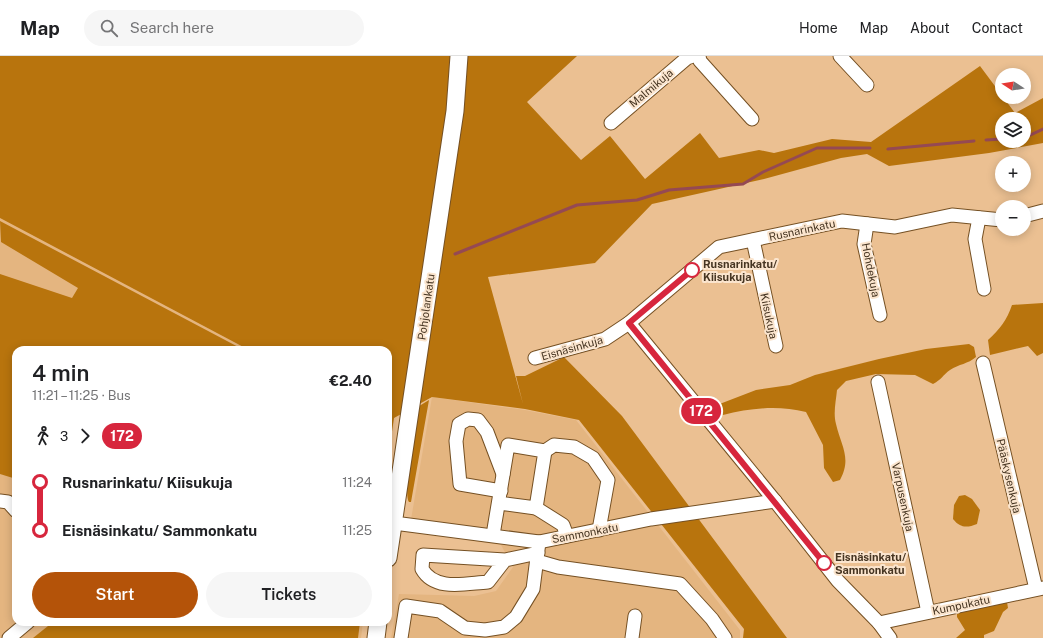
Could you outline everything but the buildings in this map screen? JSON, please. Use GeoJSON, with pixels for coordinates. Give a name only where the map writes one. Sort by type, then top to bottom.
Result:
{"type":"FeatureCollection","features":[{"type":"Feature","properties":{"kind":"main road","name":"Pohjolankatu"},"geometry":{"type":"LineString","coordinates":[[392,534],[455,111],[459,56]]}},
{"type":"Feature","properties":{"kind":"main road"},"geometry":{"type":"LineString","coordinates":[[376,638],[378,626]]}},
{"type":"Feature","properties":{"kind":"street","name":"Malmikuja"},"geometry":{"type":"LineString","coordinates":[[611,123],[687,58],[693,56]]}},
{"type":"Feature","properties":{"kind":"street"},"geometry":{"type":"LineString","coordinates":[[699,56],[700,61],[752,119]]}},
{"type":"Feature","properties":{"kind":"street"},"geometry":{"type":"LineString","coordinates":[[840,56],[867,85]]}},
{"type":"Feature","properties":{"kind":"street"},"geometry":{"type":"LineString","coordinates":[[1031,214],[1043,211]]}},
{"type":"Feature","properties":{"kind":"street","name":"Rusnarinkatu"},"geometry":{"type":"LineString","coordinates":[[629,323],[719,247],[842,221],[895,227],[952,215],[995,219]]}},
{"type":"Feature","properties":{"kind":"street"},"geometry":{"type":"LineString","coordinates":[[979,218],[975,239],[984,289]]}},
{"type":"Feature","properties":{"kind":"street","name":"Hohdekuja"},"geometry":{"type":"LineString","coordinates":[[867,224],[864,244],[880,315]]}},
{"type":"Feature","properties":{"kind":"street","name":"Kiisukuja"},"geometry":{"type":"LineString","coordinates":[[753,240],[776,346]]}},
{"type":"Feature","properties":{"kind":"street"},"geometry":{"type":"LineString","coordinates":[[629,323],[775,501],[838,581],[879,623],[890,638]]}},
{"type":"Feature","properties":{"kind":"street","name":"Eisnäsinkuja"},"geometry":{"type":"LineString","coordinates":[[535,358],[605,339],[629,323]]}},
{"type":"Feature","properties":{"kind":"street","name":"Pääskysenkuja"},"geometry":{"type":"LineString","coordinates":[[983,363],[1039,588]]}},
{"type":"Feature","properties":{"kind":"street","name":"Varpusenkuja"},"geometry":{"type":"LineString","coordinates":[[878,382],[928,612]]}},
{"type":"Feature","properties":{"kind":"street"},"geometry":{"type":"LineString","coordinates":[[504,474],[487,432],[478,420],[468,419],[459,424],[456,441],[460,484],[536,508],[563,525],[567,536]]}},
{"type":"Feature","properties":{"kind":"street"},"geometry":{"type":"LineString","coordinates":[[493,536],[508,445],[545,451],[554,445],[574,447],[593,458],[608,480],[600,530]]}},
{"type":"Feature","properties":{"kind":"street"},"geometry":{"type":"LineString","coordinates":[[536,508],[545,451]]}},
{"type":"Feature","properties":{"kind":"street"},"geometry":{"type":"LineString","coordinates":[[0,501],[8,502],[12,506]]}},
{"type":"Feature","properties":{"kind":"street","name":"Sammonkatu"},"geometry":{"type":"LineString","coordinates":[[394,522],[493,536],[538,552],[567,536],[651,519],[775,501]]}},
{"type":"Feature","properties":{"kind":"street"},"geometry":{"type":"LineString","coordinates":[[505,560],[488,582],[445,584],[430,579],[422,569],[423,555],[505,560],[538,552]]}},
{"type":"Feature","properties":{"kind":"street"},"geometry":{"type":"LineString","coordinates":[[401,638],[406,606],[440,611],[464,633],[504,627],[516,617],[533,589],[538,552]]}},
{"type":"Feature","properties":{"kind":"street"},"geometry":{"type":"LineString","coordinates":[[538,552],[558,567],[680,584],[712,619],[725,638]]}},
{"type":"Feature","properties":{"kind":"street","name":"Kumpukatu"},"geometry":{"type":"LineString","coordinates":[[879,623],[1039,588]]}},
{"type":"Feature","properties":{"kind":"street"},"geometry":{"type":"LineString","coordinates":[[632,638],[635,616]]}},
{"type":"Feature","properties":{"kind":"street"},"geometry":{"type":"LineString","coordinates":[[9,638],[23,626]]}},
{"type":"Feature","properties":{"kind":"shaded area"},"geometry":{"type":"Polygon","coordinates":[[[0,56],[577,56],[527,102],[581,160],[610,136],[645,179],[700,133],[719,158],[759,150],[774,153],[832,139],[871,142],[980,66],[995,86],[995,104],[1008,104],[1014,112],[995,112],[995,148],[1016,148],[889,166],[867,154],[841,158],[764,179],[652,204],[595,263],[488,277],[523,404],[516,376],[525,376],[564,357],[622,416],[787,638],[743,638],[744,629],[579,420],[525,409],[432,397],[394,418],[392,432],[392,346],[241,346],[0,218],[0,56]]]}},
{"type":"Feature","properties":{"kind":"shaded area"},"geometry":{"type":"Polygon","coordinates":[[[1043,98],[1043,143],[1031,145],[1031,112],[1017,112],[1043,98]]]}},
{"type":"Feature","properties":{"kind":"shaded area"},"geometry":{"type":"Polygon","coordinates":[[[0,218],[241,346],[12,346],[12,626],[362,626],[361,638],[0,638],[0,218]]]}},
{"type":"Feature","properties":{"kind":"shaded area"},"geometry":{"type":"Polygon","coordinates":[[[0,221],[236,346],[12,346],[12,478],[0,474],[0,274],[72,298],[78,288],[1,242],[0,221]]]}},
{"type":"Feature","properties":{"kind":"shaded area"},"geometry":{"type":"Polygon","coordinates":[[[1043,303],[1043,353],[1037,356],[1028,346],[990,355],[988,340],[1003,324],[1012,305],[1043,303]]]}},
{"type":"Feature","properties":{"kind":"shaded area"},"geometry":{"type":"Polygon","coordinates":[[[969,344],[974,347],[976,357],[950,370],[933,384],[915,375],[876,374],[846,381],[837,390],[835,420],[844,452],[845,465],[840,480],[833,482],[824,468],[823,445],[806,412],[764,408],[723,415],[717,410],[717,405],[756,390],[790,385],[815,375],[879,359],[926,349],[969,344]]]}},
{"type":"Feature","properties":{"kind":"shaded area"},"geometry":{"type":"Polygon","coordinates":[[[432,397],[525,410],[576,420],[740,630],[740,638],[391,638],[399,594],[474,596],[496,591],[513,567],[501,545],[409,531],[432,397]]]}},
{"type":"Feature","properties":{"kind":"shaded area"},"geometry":{"type":"Polygon","coordinates":[[[429,400],[411,502],[409,502],[407,485],[416,408],[429,400]]]}},
{"type":"Feature","properties":{"kind":"shaded area"},"geometry":{"type":"Polygon","coordinates":[[[965,495],[972,499],[980,510],[977,524],[967,527],[961,526],[953,519],[954,505],[959,496],[965,495]]]}},
{"type":"Feature","properties":{"kind":"shaded area"},"geometry":{"type":"Polygon","coordinates":[[[1007,602],[1008,608],[1003,612],[994,631],[984,635],[984,638],[956,638],[965,630],[957,617],[957,613],[1007,602]]]}},
{"type":"Feature","properties":{"kind":"shaded area"},"geometry":{"type":"Polygon","coordinates":[[[48,626],[360,626],[358,638],[33,638],[48,626]]]}},
{"type":"Feature","properties":{"kind":"waterway"},"geometry":{"type":"LineString","coordinates":[[1031,135],[1043,129]]}},
{"type":"Feature","properties":{"kind":"waterway"},"geometry":{"type":"LineString","coordinates":[[986,140],[995,139]]}},
{"type":"Feature","properties":{"kind":"waterway"},"geometry":{"type":"LineString","coordinates":[[888,149],[974,141]]}},
{"type":"Feature","properties":{"kind":"waterway"},"geometry":{"type":"LineString","coordinates":[[455,254],[577,205],[637,200],[669,190],[743,184],[763,172],[817,148],[870,148]]}},
{"type":"Feature","properties":{"kind":"bus line","name":"172"},"geometry":{"type":"LineString","coordinates":[[692,270],[629,323],[824,563]]}},
{"type":"Feature","properties":{"kind":"place","name":"Rusnarinkatu/ Kiisukuja"},"geometry":{"type":"Point","coordinates":[692,270]}},
{"type":"Feature","properties":{"kind":"place","name":"Eisnäsinkatu/ Sammonkatu"},"geometry":{"type":"Point","coordinates":[824,563]}}]}
